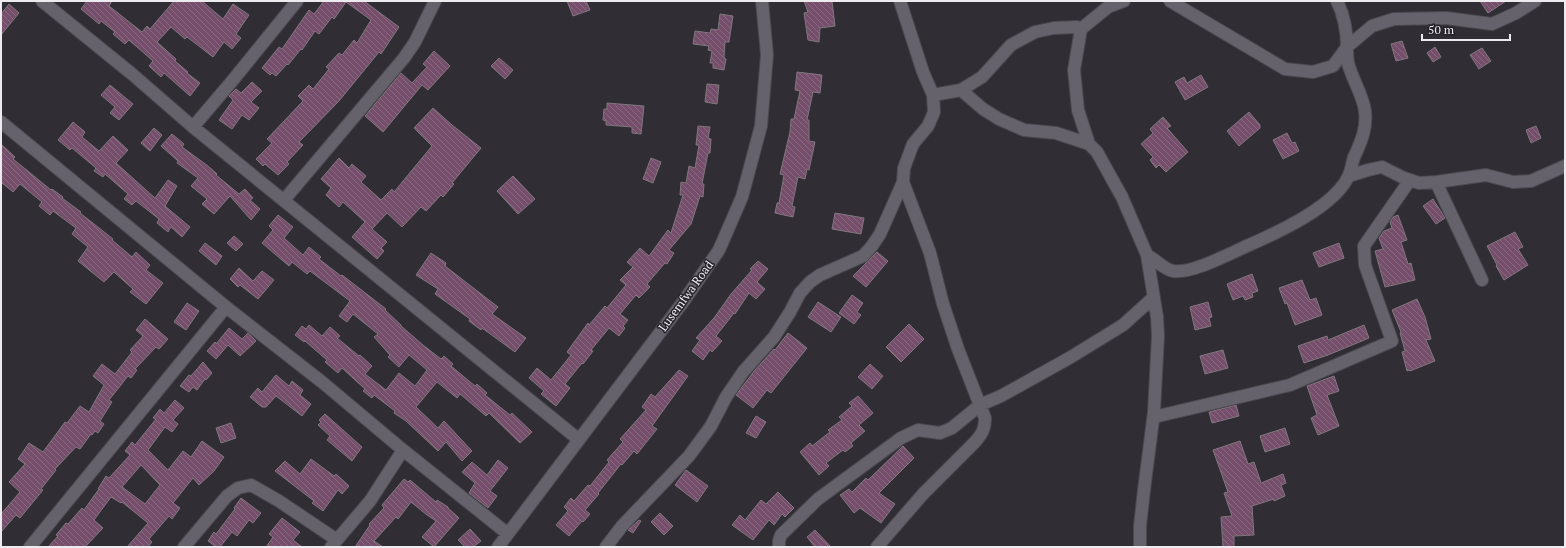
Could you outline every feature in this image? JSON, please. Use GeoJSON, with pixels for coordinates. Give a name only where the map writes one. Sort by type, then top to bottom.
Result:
{"type":"FeatureCollection","features":[{"type":"Feature","properties":{"kind":"street"},"geometry":{"type":"LineString","coordinates":[[42,1],[132,74],[193,127],[578,439]]}},
{"type":"Feature","properties":{"kind":"street"},"geometry":{"type":"LineString","coordinates":[[193,127],[234,80],[297,1]]}},
{"type":"Feature","properties":{"kind":"street"},"geometry":{"type":"LineString","coordinates":[[284,200],[404,58],[415,42],[435,1]]}},
{"type":"Feature","properties":{"kind":"street","name":"Lusemfwa Road"},"geometry":{"type":"LineString","coordinates":[[498,547],[578,439],[683,302],[719,250],[742,197],[761,126],[767,55],[762,1]]}},
{"type":"Feature","properties":{"kind":"street"},"geometry":{"type":"LineString","coordinates":[[606,547],[622,526],[689,456],[711,426],[726,396],[743,372],[774,337],[800,293],[810,282],[820,275],[862,256],[872,246],[880,234],[903,182],[904,168],[913,144],[928,126],[934,112],[933,95],[923,72],[900,1]]}},
{"type":"Feature","properties":{"kind":"street"},"geometry":{"type":"LineString","coordinates":[[1089,144],[1078,110],[1074,70],[1081,29],[1108,7],[1124,1]]}},
{"type":"Feature","properties":{"kind":"street"},"geometry":{"type":"LineString","coordinates":[[1170,1],[1285,69],[1313,72],[1333,66],[1347,47],[1372,26],[1394,19],[1446,18],[1492,24],[1516,13],[1534,1]]}},
{"type":"Feature","properties":{"kind":"street"},"geometry":{"type":"LineString","coordinates":[[1147,255],[1171,271],[1183,271],[1204,265],[1301,220],[1339,190],[1349,176],[1354,156],[1361,142],[1365,129],[1365,113],[1364,102],[1356,88],[1347,56],[1343,13],[1337,1]]}},
{"type":"Feature","properties":{"kind":"street"},"geometry":{"type":"LineString","coordinates":[[933,95],[962,90],[982,77],[1010,45],[1035,32],[1054,28],[1077,27],[1081,29]]}},
{"type":"Feature","properties":{"kind":"street"},"geometry":{"type":"LineString","coordinates":[[962,90],[983,109],[999,119],[1024,130],[1056,133],[1089,144],[1097,152],[1122,196],[1147,255],[1154,297],[1158,336],[1154,417],[1140,526],[1140,547]]}},
{"type":"Feature","properties":{"kind":"street"},"geometry":{"type":"LineString","coordinates":[[1,122],[226,307],[322,382],[403,450],[508,534]]}},
{"type":"Feature","properties":{"kind":"street"},"geometry":{"type":"LineString","coordinates":[[1349,176],[1382,167],[1419,183],[1486,176],[1513,182],[1531,181],[1565,166]]}},
{"type":"Feature","properties":{"kind":"street"},"geometry":{"type":"LineString","coordinates":[[1154,417],[1290,385],[1392,341],[1365,265],[1364,246],[1410,180]]}},
{"type":"Feature","properties":{"kind":"street"},"geometry":{"type":"LineString","coordinates":[[877,547],[923,494],[983,434],[985,426],[985,418],[958,349],[943,304],[930,253],[903,182]]}},
{"type":"Feature","properties":{"kind":"street"},"geometry":{"type":"LineString","coordinates":[[1436,182],[1482,280]]}},
{"type":"Feature","properties":{"kind":"street"},"geometry":{"type":"LineString","coordinates":[[779,547],[778,541],[781,535],[818,499],[901,438],[918,430],[940,433],[952,428],[980,405],[1000,396],[1071,357],[1123,325],[1154,297]]}},
{"type":"Feature","properties":{"kind":"street"},"geometry":{"type":"LineString","coordinates":[[30,547],[226,307]]}},
{"type":"Feature","properties":{"kind":"street"},"geometry":{"type":"LineString","coordinates":[[184,547],[227,496],[238,488],[251,485],[279,501],[334,543],[370,501],[403,450]]}},
{"type":"Feature","properties":{"kind":"building"},"geometry":{"type":"Polygon","coordinates":[[[87,1],[112,1],[109,6],[142,32],[147,26],[150,29],[174,1],[202,1],[223,19],[233,4],[249,15],[236,34],[241,38],[232,49],[224,42],[213,57],[187,37],[185,39],[171,27],[157,42],[176,59],[175,61],[188,72],[187,73],[200,83],[190,96],[164,73],[161,77],[149,66],[153,61],[129,40],[125,44],[113,34],[115,32],[101,21],[99,24],[81,9],[87,1]]]}},
{"type":"Feature","properties":{"kind":"building"},"geometry":{"type":"Polygon","coordinates":[[[324,1],[364,1],[399,27],[381,54],[379,52],[339,101],[299,142],[303,145],[287,162],[289,164],[278,175],[265,164],[263,166],[256,159],[272,143],[267,139],[303,101],[298,96],[309,85],[313,89],[329,69],[326,67],[339,53],[342,55],[354,40],[357,43],[371,20],[346,2],[334,19],[332,17],[319,34],[315,31],[302,50],[301,49],[288,65],[287,64],[276,76],[272,73],[270,75],[262,68],[279,47],[282,49],[309,10],[314,14],[324,1]]]}},
{"type":"Feature","properties":{"kind":"building"},"geometry":{"type":"Polygon","coordinates":[[[567,1],[586,1],[590,10],[573,16],[567,1]]]}},
{"type":"Feature","properties":{"kind":"building"},"geometry":{"type":"Polygon","coordinates":[[[804,1],[832,1],[835,26],[820,28],[819,42],[808,40],[804,13],[808,12],[804,1]]]}},
{"type":"Feature","properties":{"kind":"building"},"geometry":{"type":"Polygon","coordinates":[[[1480,1],[1506,1],[1488,13],[1480,1]]]}},
{"type":"Feature","properties":{"kind":"building"},"geometry":{"type":"Polygon","coordinates":[[[9,4],[19,13],[1,35],[1,14],[9,4]]]}},
{"type":"Feature","properties":{"kind":"building"},"geometry":{"type":"Polygon","coordinates":[[[720,14],[733,16],[729,42],[725,42],[724,58],[726,59],[724,70],[713,68],[713,63],[710,63],[712,51],[708,50],[709,46],[693,44],[695,31],[710,33],[711,29],[718,30],[720,14]]]}},
{"type":"Feature","properties":{"kind":"building"},"geometry":{"type":"Polygon","coordinates":[[[1402,41],[1408,58],[1396,61],[1391,44],[1402,41]]]}},
{"type":"Feature","properties":{"kind":"building"},"geometry":{"type":"Polygon","coordinates":[[[1435,47],[1441,57],[1433,62],[1427,53],[1435,47]]]}},
{"type":"Feature","properties":{"kind":"building"},"geometry":{"type":"Polygon","coordinates":[[[1482,48],[1491,61],[1479,69],[1470,55],[1482,48]]]}},
{"type":"Feature","properties":{"kind":"building"},"geometry":{"type":"Polygon","coordinates":[[[434,51],[450,66],[428,90],[422,85],[383,132],[365,116],[401,73],[412,83],[427,67],[423,64],[434,51]]]}},
{"type":"Feature","properties":{"kind":"building"},"geometry":{"type":"Polygon","coordinates":[[[499,58],[513,70],[505,79],[491,66],[499,58]]]}},
{"type":"Feature","properties":{"kind":"building"},"geometry":{"type":"Polygon","coordinates":[[[797,72],[822,75],[820,93],[813,92],[807,120],[809,120],[809,141],[815,142],[809,170],[807,169],[805,179],[798,177],[792,206],[795,207],[793,217],[775,213],[777,203],[779,203],[784,175],[780,174],[790,132],[791,119],[794,119],[800,91],[795,90],[797,72]]]}},
{"type":"Feature","properties":{"kind":"building"},"geometry":{"type":"Polygon","coordinates":[[[1201,75],[1208,87],[1185,100],[1175,82],[1184,77],[1187,83],[1201,75]]]}},
{"type":"Feature","properties":{"kind":"building"},"geometry":{"type":"Polygon","coordinates":[[[252,82],[262,91],[251,102],[259,108],[249,120],[242,115],[232,129],[219,120],[233,100],[229,96],[236,89],[241,93],[252,82]]]}},
{"type":"Feature","properties":{"kind":"building"},"geometry":{"type":"Polygon","coordinates":[[[707,84],[719,85],[717,104],[705,102],[707,84]]]}},
{"type":"Feature","properties":{"kind":"building"},"geometry":{"type":"Polygon","coordinates":[[[110,85],[133,104],[119,120],[110,113],[115,107],[101,95],[110,85]]]}},
{"type":"Feature","properties":{"kind":"building"},"geometry":{"type":"Polygon","coordinates":[[[607,103],[644,106],[641,134],[632,133],[632,127],[606,125],[606,121],[603,120],[604,109],[607,109],[607,103]]]}},
{"type":"Feature","properties":{"kind":"building"},"geometry":{"type":"Polygon","coordinates":[[[433,108],[481,148],[452,183],[454,184],[443,197],[441,195],[426,211],[421,207],[402,227],[387,213],[372,229],[387,242],[381,248],[384,251],[377,259],[352,237],[365,222],[343,202],[339,207],[326,195],[331,188],[321,179],[339,158],[349,168],[352,164],[366,176],[361,182],[381,200],[392,189],[394,192],[432,146],[414,128],[433,108]]]}},
{"type":"Feature","properties":{"kind":"building"},"geometry":{"type":"Polygon","coordinates":[[[1249,112],[1260,125],[1260,128],[1239,146],[1227,131],[1249,112]]]}},
{"type":"Feature","properties":{"kind":"building"},"geometry":{"type":"Polygon","coordinates":[[[1163,117],[1171,126],[1167,128],[1188,152],[1166,172],[1159,165],[1156,168],[1150,160],[1153,157],[1141,144],[1153,133],[1150,129],[1163,117]]]}},
{"type":"Feature","properties":{"kind":"building"},"geometry":{"type":"Polygon","coordinates":[[[73,122],[85,132],[82,137],[99,151],[113,136],[128,150],[116,163],[155,198],[168,180],[177,186],[165,206],[190,227],[182,237],[171,227],[168,232],[157,223],[159,219],[136,201],[132,205],[124,199],[128,194],[105,174],[103,177],[94,171],[96,168],[72,148],[70,150],[58,140],[73,122]]]}},
{"type":"Feature","properties":{"kind":"building"},"geometry":{"type":"Polygon","coordinates":[[[698,126],[710,127],[708,138],[711,139],[710,153],[708,153],[702,184],[704,184],[703,197],[700,196],[691,224],[669,250],[674,253],[667,264],[665,263],[647,284],[650,287],[639,298],[636,295],[620,314],[628,320],[623,326],[625,328],[619,336],[609,328],[591,350],[593,351],[583,364],[582,363],[565,384],[570,388],[556,406],[541,394],[544,391],[529,378],[537,368],[551,380],[571,355],[567,352],[588,323],[589,325],[605,306],[607,308],[626,285],[620,280],[633,267],[627,262],[640,248],[649,256],[668,230],[671,233],[683,195],[680,195],[681,182],[686,183],[689,166],[695,168],[699,145],[696,145],[698,126]]]}},
{"type":"Feature","properties":{"kind":"building"},"geometry":{"type":"Polygon","coordinates":[[[1536,126],[1541,138],[1531,143],[1526,130],[1536,126]]]}},
{"type":"Feature","properties":{"kind":"building"},"geometry":{"type":"Polygon","coordinates":[[[154,128],[162,135],[150,151],[141,143],[154,128]]]}},
{"type":"Feature","properties":{"kind":"building"},"geometry":{"type":"Polygon","coordinates":[[[1287,133],[1292,143],[1295,142],[1299,151],[1283,159],[1273,140],[1287,133]]]}},
{"type":"Feature","properties":{"kind":"building"},"geometry":{"type":"Polygon","coordinates":[[[172,134],[184,144],[182,147],[208,166],[217,174],[216,175],[239,194],[245,189],[253,198],[250,200],[260,209],[251,220],[230,196],[214,214],[202,204],[207,199],[191,186],[198,178],[177,163],[178,161],[161,146],[172,134]]]}},
{"type":"Feature","properties":{"kind":"building"},"geometry":{"type":"Polygon","coordinates":[[[1,144],[15,157],[13,159],[51,190],[52,189],[63,197],[62,198],[81,212],[80,213],[113,239],[112,240],[132,257],[136,252],[150,265],[146,270],[163,283],[146,304],[130,292],[133,289],[114,272],[104,282],[78,261],[88,247],[72,234],[76,228],[53,211],[50,215],[39,206],[42,202],[20,184],[13,192],[1,182],[1,144]]]}},
{"type":"Feature","properties":{"kind":"building"},"geometry":{"type":"Polygon","coordinates":[[[651,158],[661,162],[653,183],[643,179],[651,158]]]}},
{"type":"Feature","properties":{"kind":"building"},"geometry":{"type":"Polygon","coordinates":[[[513,176],[535,199],[518,214],[497,191],[513,176]]]}},
{"type":"Feature","properties":{"kind":"building"},"geometry":{"type":"Polygon","coordinates":[[[1433,199],[1445,218],[1436,224],[1423,206],[1433,199]]]}},
{"type":"Feature","properties":{"kind":"building"},"geometry":{"type":"Polygon","coordinates":[[[835,213],[864,218],[861,234],[832,229],[835,213]]]}},
{"type":"Feature","properties":{"kind":"building"},"geometry":{"type":"Polygon","coordinates":[[[278,215],[293,227],[284,238],[303,255],[309,247],[321,257],[319,259],[386,309],[385,310],[401,326],[441,359],[444,356],[453,364],[451,366],[475,386],[477,384],[487,393],[485,395],[510,415],[512,413],[532,432],[520,443],[489,413],[486,416],[460,394],[457,398],[437,382],[416,407],[438,428],[444,421],[472,451],[462,461],[446,442],[438,451],[406,421],[394,413],[395,411],[374,395],[372,398],[363,391],[365,389],[342,368],[338,373],[325,362],[327,360],[305,341],[304,342],[295,335],[302,326],[306,329],[309,325],[322,336],[330,327],[340,336],[337,338],[372,366],[365,374],[386,390],[399,373],[415,386],[427,370],[409,355],[399,367],[388,357],[390,355],[374,337],[378,334],[353,314],[347,322],[339,316],[350,301],[310,271],[307,274],[292,262],[289,266],[262,243],[273,230],[269,226],[278,215]]]}},
{"type":"Feature","properties":{"kind":"building"},"geometry":{"type":"Polygon","coordinates":[[[1398,215],[1407,240],[1401,242],[1408,264],[1411,263],[1415,280],[1385,287],[1375,251],[1383,249],[1379,238],[1384,231],[1392,228],[1390,222],[1393,217],[1398,215]]]}},
{"type":"Feature","properties":{"kind":"building"},"geometry":{"type":"Polygon","coordinates":[[[1515,232],[1523,247],[1518,249],[1528,265],[1504,280],[1487,246],[1515,232]]]}},
{"type":"Feature","properties":{"kind":"building"},"geometry":{"type":"Polygon","coordinates":[[[234,236],[243,244],[236,251],[227,243],[234,236]]]}},
{"type":"Feature","properties":{"kind":"building"},"geometry":{"type":"Polygon","coordinates":[[[205,243],[222,256],[216,265],[199,251],[205,243]]]}},
{"type":"Feature","properties":{"kind":"building"},"geometry":{"type":"Polygon","coordinates":[[[1339,243],[1344,258],[1319,267],[1313,253],[1339,243]]]}},
{"type":"Feature","properties":{"kind":"building"},"geometry":{"type":"Polygon","coordinates":[[[877,252],[888,261],[866,287],[853,276],[877,252]]]}},
{"type":"Feature","properties":{"kind":"building"},"geometry":{"type":"Polygon","coordinates":[[[431,253],[446,263],[445,266],[498,307],[492,314],[526,338],[515,352],[482,328],[481,330],[469,321],[470,319],[435,294],[438,289],[416,275],[431,253]]]}},
{"type":"Feature","properties":{"kind":"building"},"geometry":{"type":"Polygon","coordinates":[[[758,261],[768,269],[757,282],[765,289],[756,299],[749,293],[735,314],[734,313],[716,336],[722,341],[712,352],[710,350],[703,360],[692,351],[700,340],[696,338],[714,318],[731,294],[752,270],[750,269],[758,261]]]}},
{"type":"Feature","properties":{"kind":"building"},"geometry":{"type":"Polygon","coordinates":[[[239,268],[253,281],[262,271],[274,280],[258,299],[240,285],[238,287],[230,279],[239,268]]]}},
{"type":"Feature","properties":{"kind":"building"},"geometry":{"type":"Polygon","coordinates":[[[1252,274],[1258,291],[1252,293],[1253,297],[1245,300],[1243,296],[1233,300],[1227,284],[1252,274]]]}},
{"type":"Feature","properties":{"kind":"building"},"geometry":{"type":"Polygon","coordinates":[[[1302,280],[1310,300],[1316,298],[1322,315],[1295,325],[1287,303],[1285,304],[1279,288],[1302,280]]]}},
{"type":"Feature","properties":{"kind":"building"},"geometry":{"type":"Polygon","coordinates":[[[852,295],[863,303],[857,312],[861,315],[854,324],[839,313],[852,295]]]}},
{"type":"Feature","properties":{"kind":"building"},"geometry":{"type":"Polygon","coordinates":[[[1417,299],[1425,317],[1431,339],[1426,340],[1435,361],[1407,371],[1402,352],[1405,351],[1401,332],[1392,310],[1417,299]]]}},
{"type":"Feature","properties":{"kind":"building"},"geometry":{"type":"Polygon","coordinates":[[[818,302],[841,317],[831,332],[808,317],[818,302]]]}},
{"type":"Feature","properties":{"kind":"building"},"geometry":{"type":"Polygon","coordinates":[[[1208,302],[1212,317],[1209,318],[1211,326],[1195,330],[1190,307],[1208,302]]]}},
{"type":"Feature","properties":{"kind":"building"},"geometry":{"type":"Polygon","coordinates":[[[187,303],[199,311],[186,330],[174,322],[187,303]]]}},
{"type":"Feature","properties":{"kind":"building"},"geometry":{"type":"Polygon","coordinates":[[[145,319],[168,339],[159,349],[156,347],[135,369],[137,370],[131,378],[128,376],[109,400],[112,402],[100,421],[104,424],[98,433],[95,431],[92,435],[91,434],[80,449],[76,447],[55,469],[56,470],[41,489],[43,490],[20,518],[16,515],[1,532],[1,514],[20,492],[9,482],[25,464],[18,459],[29,443],[43,452],[65,422],[67,423],[80,406],[89,412],[104,385],[93,376],[102,364],[115,374],[132,352],[130,350],[143,336],[136,330],[145,319]]]}},
{"type":"Feature","properties":{"kind":"building"},"geometry":{"type":"Polygon","coordinates":[[[909,324],[924,339],[901,362],[886,347],[909,324]]]}},
{"type":"Feature","properties":{"kind":"building"},"geometry":{"type":"Polygon","coordinates":[[[1364,325],[1369,338],[1304,363],[1298,346],[1327,336],[1328,340],[1364,325]]]}},
{"type":"Feature","properties":{"kind":"building"},"geometry":{"type":"Polygon","coordinates":[[[229,328],[242,339],[248,333],[256,341],[240,356],[228,345],[216,359],[207,351],[215,342],[216,344],[229,328]]]}},
{"type":"Feature","properties":{"kind":"building"},"geometry":{"type":"Polygon","coordinates":[[[788,333],[807,348],[771,393],[767,390],[753,408],[736,395],[755,370],[774,349],[775,350],[788,333]]]}},
{"type":"Feature","properties":{"kind":"building"},"geometry":{"type":"Polygon","coordinates":[[[1223,350],[1228,368],[1205,374],[1200,356],[1223,350]]]}},
{"type":"Feature","properties":{"kind":"building"},"geometry":{"type":"Polygon","coordinates":[[[203,362],[212,373],[206,380],[205,379],[197,390],[193,387],[189,392],[180,386],[189,375],[191,376],[203,362]]]}},
{"type":"Feature","properties":{"kind":"building"},"geometry":{"type":"Polygon","coordinates":[[[870,364],[883,376],[872,389],[858,377],[870,364]]]}},
{"type":"Feature","properties":{"kind":"building"},"geometry":{"type":"Polygon","coordinates":[[[679,370],[688,376],[652,426],[657,429],[637,454],[634,451],[622,465],[621,464],[585,510],[590,514],[569,536],[556,525],[568,511],[564,507],[571,498],[574,501],[588,485],[590,486],[609,462],[607,460],[623,442],[620,439],[646,410],[642,407],[651,394],[655,397],[679,370]]]}},
{"type":"Feature","properties":{"kind":"building"},"geometry":{"type":"Polygon","coordinates":[[[276,375],[289,386],[292,381],[303,390],[300,395],[311,404],[302,416],[276,396],[266,407],[262,407],[250,397],[258,388],[262,392],[276,375]]]}},
{"type":"Feature","properties":{"kind":"building"},"geometry":{"type":"Polygon","coordinates":[[[1334,376],[1339,391],[1327,395],[1339,426],[1318,435],[1311,418],[1317,415],[1307,386],[1334,376]]]}},
{"type":"Feature","properties":{"kind":"building"},"geometry":{"type":"Polygon","coordinates":[[[858,396],[873,413],[859,425],[865,431],[851,443],[853,446],[845,452],[843,450],[826,463],[829,466],[819,475],[800,452],[810,443],[812,446],[830,432],[828,430],[842,420],[839,417],[852,406],[849,403],[858,396]]]}},
{"type":"Feature","properties":{"kind":"building"},"geometry":{"type":"Polygon","coordinates":[[[175,400],[184,408],[173,420],[178,424],[172,432],[165,427],[148,450],[168,470],[183,451],[191,457],[202,441],[224,457],[214,471],[199,485],[193,478],[173,503],[180,508],[172,519],[169,516],[149,539],[152,542],[148,547],[127,547],[148,523],[122,502],[121,503],[111,497],[94,520],[103,528],[85,547],[48,547],[58,536],[56,535],[66,523],[68,524],[82,508],[84,510],[106,476],[109,478],[130,455],[125,451],[132,442],[135,445],[156,419],[153,418],[160,409],[164,413],[175,400]],[[141,465],[122,487],[145,504],[160,485],[141,465]]]}},
{"type":"Feature","properties":{"kind":"building"},"geometry":{"type":"Polygon","coordinates":[[[1236,405],[1239,416],[1212,423],[1209,412],[1236,405]]]}},
{"type":"Feature","properties":{"kind":"building"},"geometry":{"type":"Polygon","coordinates":[[[325,414],[362,447],[352,461],[327,440],[330,436],[318,425],[321,422],[319,420],[325,414]]]}},
{"type":"Feature","properties":{"kind":"building"},"geometry":{"type":"Polygon","coordinates":[[[756,416],[766,422],[756,438],[746,433],[756,416]]]}},
{"type":"Feature","properties":{"kind":"building"},"geometry":{"type":"Polygon","coordinates":[[[231,423],[236,438],[221,443],[216,428],[231,423]]]}},
{"type":"Feature","properties":{"kind":"building"},"geometry":{"type":"Polygon","coordinates":[[[1285,428],[1290,444],[1265,452],[1260,436],[1285,428]]]}},
{"type":"Feature","properties":{"kind":"building"},"geometry":{"type":"Polygon","coordinates":[[[1240,441],[1248,464],[1254,462],[1261,483],[1283,474],[1286,483],[1281,485],[1285,496],[1274,501],[1274,499],[1252,506],[1254,535],[1234,536],[1234,547],[1223,547],[1221,517],[1232,516],[1224,493],[1228,492],[1213,450],[1240,441]]]}},
{"type":"Feature","properties":{"kind":"building"},"geometry":{"type":"Polygon","coordinates":[[[903,446],[914,458],[879,493],[895,504],[881,523],[860,508],[854,513],[840,495],[849,489],[852,492],[866,478],[868,480],[903,446]]]}},
{"type":"Feature","properties":{"kind":"building"},"geometry":{"type":"Polygon","coordinates":[[[311,459],[334,476],[336,474],[349,486],[342,494],[338,490],[323,511],[312,503],[314,501],[275,471],[285,461],[300,474],[311,459]]]}},
{"type":"Feature","properties":{"kind":"building"},"geometry":{"type":"Polygon","coordinates":[[[498,460],[508,468],[490,491],[497,496],[488,508],[469,493],[475,483],[462,472],[472,462],[487,475],[498,460]]]}},
{"type":"Feature","properties":{"kind":"building"},"geometry":{"type":"Polygon","coordinates":[[[686,470],[708,486],[697,502],[675,485],[686,470]]]}},
{"type":"Feature","properties":{"kind":"building"},"geometry":{"type":"Polygon","coordinates":[[[404,479],[408,482],[410,480],[436,502],[437,500],[448,507],[459,518],[434,547],[422,537],[436,521],[411,502],[398,519],[396,517],[374,541],[383,547],[355,547],[370,525],[369,524],[384,508],[382,505],[404,479]]]}},
{"type":"Feature","properties":{"kind":"building"},"geometry":{"type":"Polygon","coordinates":[[[778,492],[794,508],[785,517],[782,514],[774,525],[769,520],[753,540],[732,525],[740,515],[745,520],[761,500],[766,504],[778,492]]]}},
{"type":"Feature","properties":{"kind":"building"},"geometry":{"type":"Polygon","coordinates":[[[241,498],[261,513],[253,523],[249,520],[237,536],[232,532],[220,547],[216,547],[208,541],[214,532],[216,534],[235,509],[234,508],[241,498]]]}},
{"type":"Feature","properties":{"kind":"building"},"geometry":{"type":"Polygon","coordinates":[[[660,513],[673,526],[664,535],[651,522],[660,513]]]}},
{"type":"Feature","properties":{"kind":"building"},"geometry":{"type":"Polygon","coordinates":[[[282,518],[300,532],[293,540],[302,547],[266,547],[273,537],[269,534],[282,518]]]}},
{"type":"Feature","properties":{"kind":"building"},"geometry":{"type":"Polygon","coordinates":[[[639,520],[641,521],[633,533],[628,530],[639,520]]]}},
{"type":"Feature","properties":{"kind":"building"},"geometry":{"type":"Polygon","coordinates":[[[470,529],[481,541],[473,547],[465,547],[458,540],[470,529]]]}},
{"type":"Feature","properties":{"kind":"building"},"geometry":{"type":"Polygon","coordinates":[[[815,530],[831,547],[815,547],[807,537],[815,530]]]}}]}
